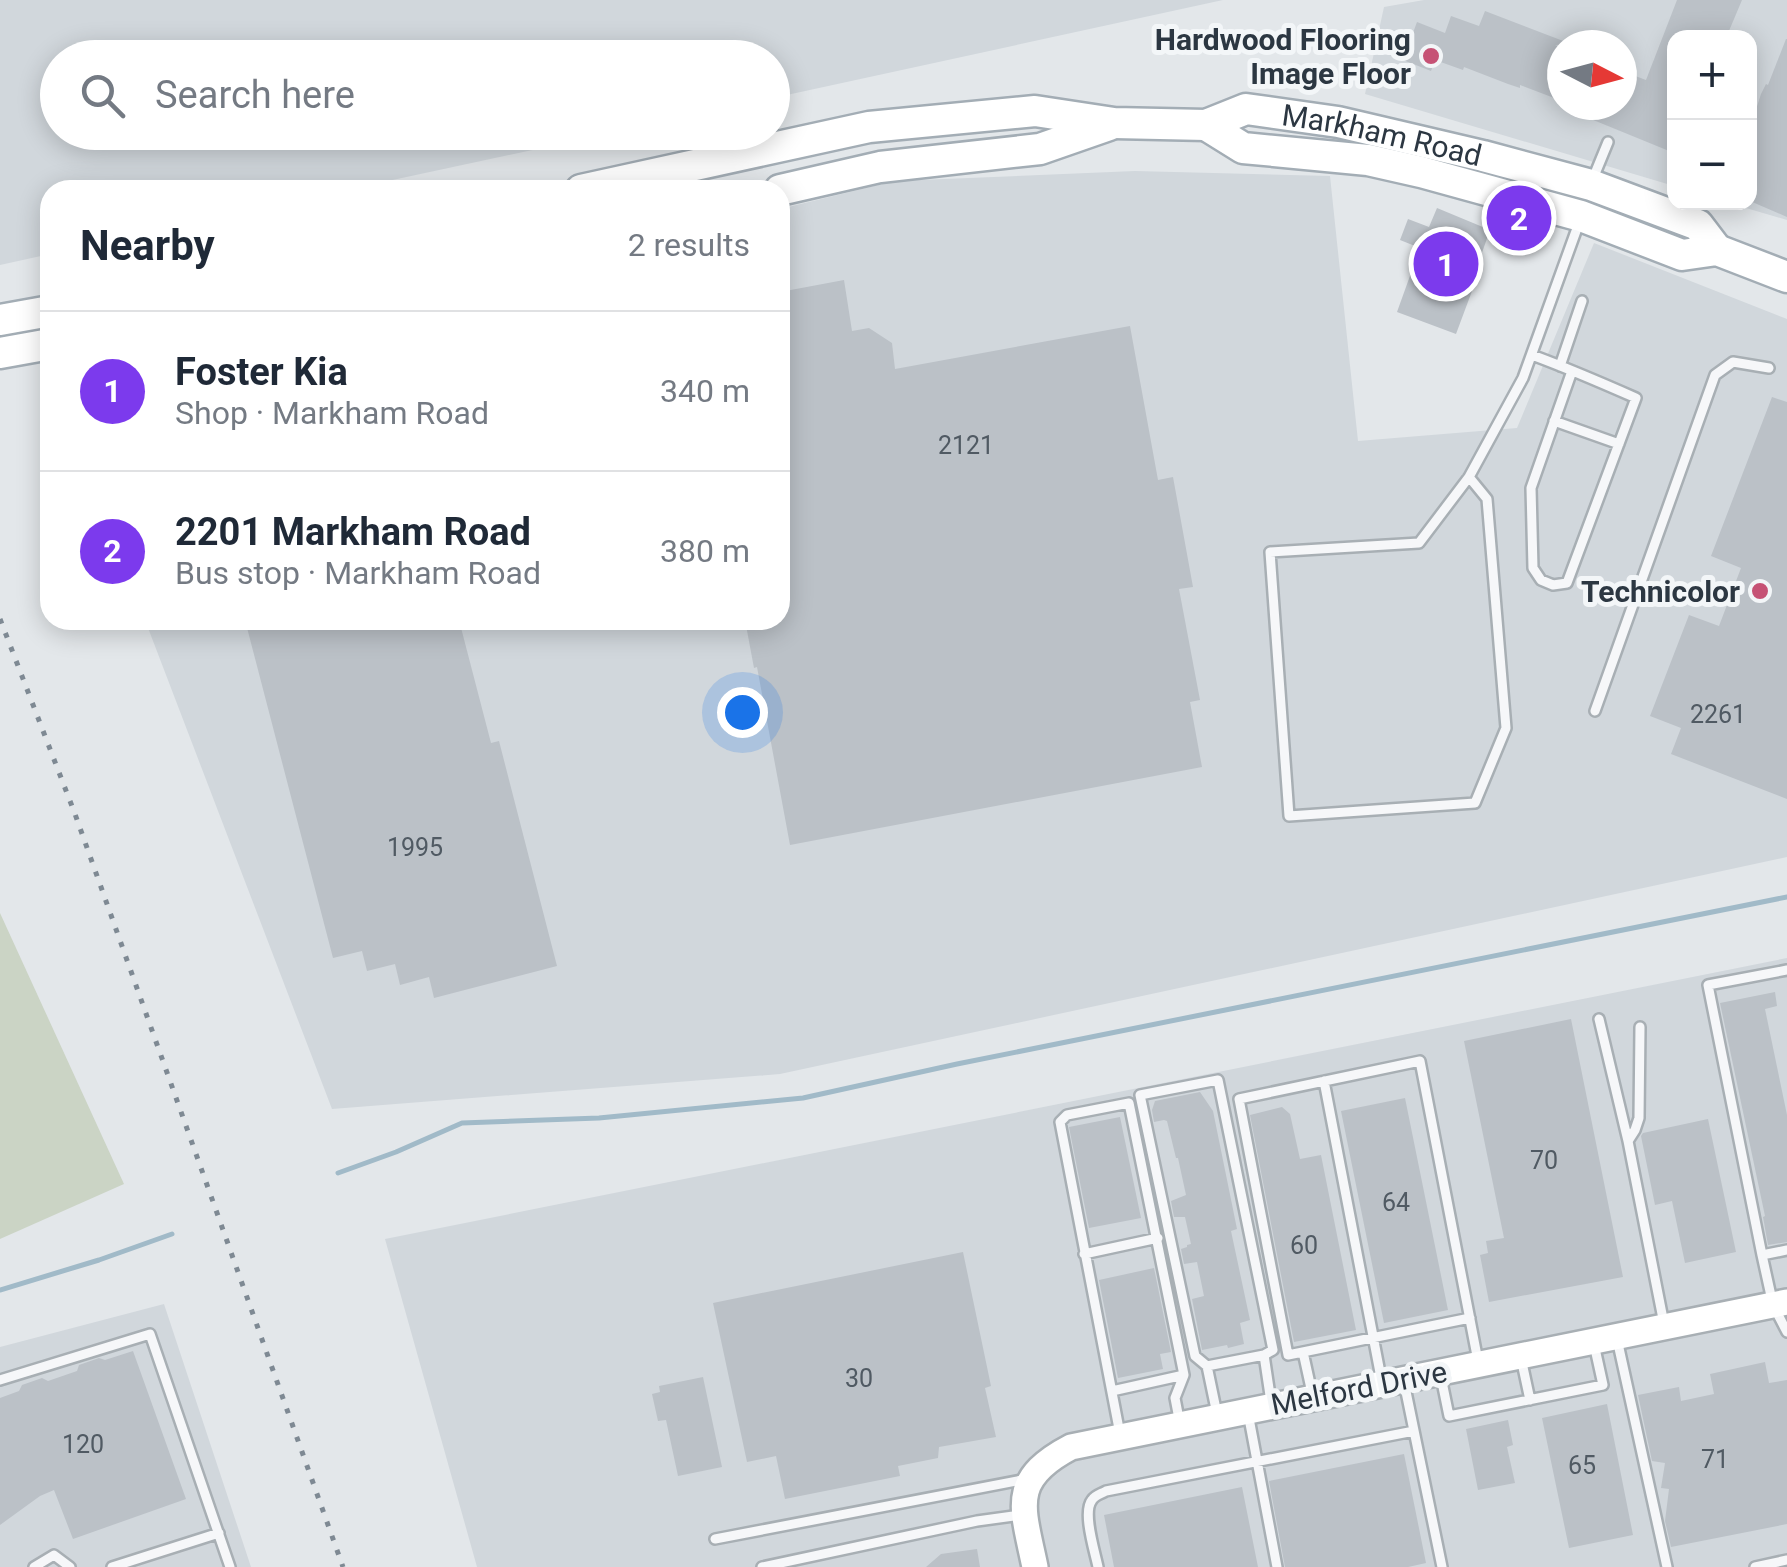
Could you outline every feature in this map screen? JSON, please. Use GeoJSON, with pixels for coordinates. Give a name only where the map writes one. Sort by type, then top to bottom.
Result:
{"type":"FeatureCollection","features":[{"type":"Feature","properties":{"kind":"main road","name":"Markham Road"},"geometry":{"type":"LineString","coordinates":[[790,144],[869,127],[1035,111],[1114,123],[1206,125],[1246,109],[1338,122],[1590,185],[1698,225],[1717,250]]}},
{"type":"Feature","properties":{"kind":"main road","name":"Markham Road"},"geometry":{"type":"LineString","coordinates":[[790,188],[880,167],[1040,148],[1114,123]]}},
{"type":"Feature","properties":{"kind":"main road","name":"Markham Road"},"geometry":{"type":"LineString","coordinates":[[1206,125],[1243,148],[1368,160],[1581,216],[1682,255],[1717,250],[1787,277]]}},
{"type":"Feature","properties":{"kind":"main road","name":"Markham Road"},"geometry":{"type":"LineString","coordinates":[[626,180],[763,150]]}},
{"type":"Feature","properties":{"kind":"main road"},"geometry":{"type":"LineString","coordinates":[[4,319],[40,313]]}},
{"type":"Feature","properties":{"kind":"main road"},"geometry":{"type":"LineString","coordinates":[[10,352],[40,346]]}},
{"type":"Feature","properties":{"kind":"street","name":"Melford Drive"},"geometry":{"type":"LineString","coordinates":[[1034,1477],[1043,1464],[1071,1447],[1780,1303]]}},
{"type":"Feature","properties":{"kind":"street"},"geometry":{"type":"LineString","coordinates":[[1034,1477],[1024,1498],[1024,1515],[1035,1567]]}},
{"type":"Feature","properties":{"kind":"lane"},"geometry":{"type":"LineString","coordinates":[[1469,477],[1487,499],[1506,728],[1475,802],[1289,816],[1270,552],[1419,543],[1469,477],[1524,378],[1608,142]]}},
{"type":"Feature","properties":{"kind":"lane"},"geometry":{"type":"LineString","coordinates":[[1560,366],[1582,301]]}},
{"type":"Feature","properties":{"kind":"lane"},"geometry":{"type":"LineString","coordinates":[[1532,355],[1560,366],[1572,371],[1636,398],[1567,583],[1552,585],[1541,580],[1533,568],[1530,488],[1572,371]]}},
{"type":"Feature","properties":{"kind":"lane"},"geometry":{"type":"LineString","coordinates":[[1594,711],[1715,375],[1733,362],[1769,368]]}},
{"type":"Feature","properties":{"kind":"lane"},"geometry":{"type":"LineString","coordinates":[[1554,420],[1619,444]]}},
{"type":"Feature","properties":{"kind":"lane"},"geometry":{"type":"LineString","coordinates":[[1787,986],[1785,970],[1708,985],[1762,1255],[1787,1332]]}},
{"type":"Feature","properties":{"kind":"lane"},"geometry":{"type":"LineString","coordinates":[[1599,1019],[1665,1326]]}},
{"type":"Feature","properties":{"kind":"lane"},"geometry":{"type":"LineString","coordinates":[[1628,1142],[1638,1118],[1640,1027]]}},
{"type":"Feature","properties":{"kind":"lane"},"geometry":{"type":"LineString","coordinates":[[1470,1318],[1288,1355],[1239,1099],[1420,1061],[1479,1364]]}},
{"type":"Feature","properties":{"kind":"lane"},"geometry":{"type":"LineString","coordinates":[[1208,1366],[1272,1350],[1218,1080],[1140,1095],[1196,1356],[1208,1366],[1217,1417]]}},
{"type":"Feature","properties":{"kind":"lane"},"geometry":{"type":"LineString","coordinates":[[1324,1082],[1373,1338],[1414,1431],[1442,1567]]}},
{"type":"Feature","properties":{"kind":"lane"},"geometry":{"type":"LineString","coordinates":[[1120,1436],[1060,1122],[1068,1114],[1129,1103],[1184,1375],[1175,1398],[1180,1424]]}},
{"type":"Feature","properties":{"kind":"lane"},"geometry":{"type":"LineString","coordinates":[[1084,1254],[1158,1238]]}},
{"type":"Feature","properties":{"kind":"lane"},"geometry":{"type":"LineString","coordinates":[[1762,1255],[1787,1250]]}},
{"type":"Feature","properties":{"kind":"lane"},"geometry":{"type":"LineString","coordinates":[[0,1380],[150,1334],[230,1567]]}},
{"type":"Feature","properties":{"kind":"lane"},"geometry":{"type":"LineString","coordinates":[[1605,1339],[1626,1380],[1667,1567]]}},
{"type":"Feature","properties":{"kind":"lane"},"geometry":{"type":"LineString","coordinates":[[1603,1385],[1605,1339]]}},
{"type":"Feature","properties":{"kind":"lane"},"geometry":{"type":"LineString","coordinates":[[1304,1352],[1312,1398]]}},
{"type":"Feature","properties":{"kind":"lane"},"geometry":{"type":"LineString","coordinates":[[1264,1355],[1256,1462],[1276,1567]]}},
{"type":"Feature","properties":{"kind":"lane"},"geometry":{"type":"LineString","coordinates":[[1520,1356],[1530,1400]]}},
{"type":"Feature","properties":{"kind":"lane"},"geometry":{"type":"LineString","coordinates":[[1440,1372],[1449,1416],[1626,1380]]}},
{"type":"Feature","properties":{"kind":"lane"},"geometry":{"type":"LineString","coordinates":[[1112,1390],[1184,1375]]}},
{"type":"Feature","properties":{"kind":"lane"},"geometry":{"type":"LineString","coordinates":[[1098,1567],[1088,1514],[1094,1496],[1414,1431]]}},
{"type":"Feature","properties":{"kind":"lane"},"geometry":{"type":"LineString","coordinates":[[715,1539],[1034,1477]]}},
{"type":"Feature","properties":{"kind":"lane"},"geometry":{"type":"LineString","coordinates":[[762,1567],[976,1521],[1024,1515]]}},
{"type":"Feature","properties":{"kind":"lane"},"geometry":{"type":"LineString","coordinates":[[112,1567],[218,1533]]}},
{"type":"Feature","properties":{"kind":"lane"},"geometry":{"type":"LineString","coordinates":[[34,1567],[54,1555],[70,1567]]}},
{"type":"Feature","properties":{"kind":"lane"},"geometry":{"type":"LineString","coordinates":[[1756,1567],[1787,1560]]}},
{"type":"Feature","properties":{"kind":"shaded area"},"geometry":{"type":"Polygon","coordinates":[[[0,0],[1223,0],[790,94],[790,40],[40,40],[40,150],[533,150],[393,180],[40,180],[40,256],[0,265],[0,0]]]}},
{"type":"Feature","properties":{"kind":"shaded area"},"geometry":{"type":"Polygon","coordinates":[[[1424,0],[1787,0],[1787,220],[1753,210],[1757,210],[1757,30],[1667,30],[1667,184],[1365,94],[1384,7],[1424,0]]]}},
{"type":"Feature","properties":{"kind":"shaded area"},"geometry":{"type":"Polygon","coordinates":[[[1135,171],[1330,176],[1358,441],[1517,428],[1594,243],[1787,319],[1787,857],[780,1074],[332,1109],[149,630],[790,630],[790,207],[895,181],[1135,171]]]}},
{"type":"Feature","properties":{"kind":"shaded area"},"geometry":{"type":"Polygon","coordinates":[[[1787,958],[1787,1567],[477,1567],[385,1239],[1787,958]]]}},
{"type":"Feature","properties":{"kind":"shaded area"},"geometry":{"type":"Polygon","coordinates":[[[164,1304],[251,1567],[0,1567],[0,1347],[164,1304]]]}},
{"type":"Feature","properties":{"kind":"green space"},"geometry":{"type":"Polygon","coordinates":[[[0,913],[124,1184],[0,1239],[0,913]]]}},
{"type":"Feature","properties":{"kind":"building"},"geometry":{"type":"Polygon","coordinates":[[[1677,0],[1742,0],[1729,30],[1667,30],[1667,150],[1593,120],[1637,120],[1637,77],[1646,80],[1677,0]]]}},
{"type":"Feature","properties":{"kind":"building"},"geometry":{"type":"Polygon","coordinates":[[[1485,11],[1547,35],[1547,95],[1464,67],[1463,70],[1435,60],[1431,71],[1403,60],[1417,22],[1445,33],[1451,16],[1479,26],[1485,11]]]}},
{"type":"Feature","properties":{"kind":"building"},"geometry":{"type":"Polygon","coordinates":[[[1787,39],[1787,217],[1757,204],[1757,106],[1787,39]]]}},
{"type":"Feature","properties":{"kind":"building"},"geometry":{"type":"Polygon","coordinates":[[[1437,208],[1490,230],[1456,334],[1397,312],[1420,248],[1400,240],[1408,219],[1429,227],[1437,208]]]}},
{"type":"Feature","properties":{"kind":"building"},"geometry":{"type":"Polygon","coordinates":[[[844,280],[852,331],[869,328],[892,343],[895,369],[1130,326],[1158,480],[1173,477],[1193,587],[1179,589],[1200,700],[1190,702],[1202,767],[790,845],[747,630],[790,630],[790,290],[844,280]]]}},
{"type":"Feature","properties":{"kind":"building","name":"Technicolor"},"geometry":{"type":"Polygon","coordinates":[[[1772,397],[1787,402],[1787,799],[1671,754],[1681,728],[1650,716],[1689,615],[1719,626],[1741,568],[1711,556],[1772,397]]]}},
{"type":"Feature","properties":{"kind":"building"},"geometry":{"type":"Polygon","coordinates":[[[248,630],[462,630],[491,743],[499,741],[557,966],[434,998],[429,977],[400,985],[395,964],[367,971],[362,951],[333,958],[248,630]]]}},
{"type":"Feature","properties":{"kind":"building"},"geometry":{"type":"Polygon","coordinates":[[[1775,992],[1777,1006],[1765,1009],[1787,1115],[1787,1242],[1768,1245],[1720,1003],[1775,992]]]}},
{"type":"Feature","properties":{"kind":"building"},"geometry":{"type":"Polygon","coordinates":[[[1571,1019],[1623,1277],[1489,1302],[1480,1255],[1488,1253],[1486,1241],[1504,1238],[1464,1041],[1571,1019]]]}},
{"type":"Feature","properties":{"kind":"building"},"geometry":{"type":"Polygon","coordinates":[[[1200,1092],[1213,1111],[1237,1229],[1231,1231],[1250,1320],[1240,1323],[1244,1344],[1202,1350],[1192,1299],[1204,1296],[1197,1262],[1184,1264],[1181,1249],[1191,1244],[1185,1217],[1174,1217],[1171,1201],[1186,1195],[1167,1121],[1154,1122],[1152,1110],[1155,1101],[1200,1092]]]}},
{"type":"Feature","properties":{"kind":"building"},"geometry":{"type":"Polygon","coordinates":[[[1405,1098],[1448,1310],[1384,1323],[1341,1111],[1405,1098]]]}},
{"type":"Feature","properties":{"kind":"building"},"geometry":{"type":"Polygon","coordinates":[[[1282,1107],[1290,1114],[1300,1159],[1321,1155],[1356,1330],[1294,1342],[1250,1115],[1282,1107]]]}},
{"type":"Feature","properties":{"kind":"building"},"geometry":{"type":"Polygon","coordinates":[[[1120,1117],[1141,1218],[1089,1228],[1069,1127],[1120,1117]]]}},
{"type":"Feature","properties":{"kind":"building"},"geometry":{"type":"Polygon","coordinates":[[[1708,1119],[1736,1252],[1685,1263],[1672,1201],[1655,1205],[1641,1136],[1708,1119]]]}},
{"type":"Feature","properties":{"kind":"building"},"geometry":{"type":"Polygon","coordinates":[[[963,1252],[991,1386],[985,1388],[996,1437],[939,1447],[938,1458],[898,1466],[900,1476],[785,1499],[776,1456],[747,1462],[713,1303],[963,1252]]]}},
{"type":"Feature","properties":{"kind":"building"},"geometry":{"type":"Polygon","coordinates":[[[1154,1268],[1171,1352],[1160,1354],[1163,1369],[1118,1378],[1099,1280],[1154,1268]]]}},
{"type":"Feature","properties":{"kind":"building"},"geometry":{"type":"Polygon","coordinates":[[[133,1351],[186,1499],[73,1539],[54,1490],[0,1525],[0,1398],[19,1391],[22,1385],[42,1378],[48,1381],[77,1371],[79,1365],[133,1351]]]}},
{"type":"Feature","properties":{"kind":"building"},"geometry":{"type":"Polygon","coordinates":[[[1765,1362],[1769,1383],[1787,1380],[1787,1524],[1671,1547],[1665,1521],[1669,1489],[1661,1488],[1665,1463],[1652,1461],[1638,1395],[1679,1387],[1681,1401],[1714,1394],[1710,1374],[1765,1362]]]}},
{"type":"Feature","properties":{"kind":"building"},"geometry":{"type":"Polygon","coordinates":[[[703,1377],[722,1467],[678,1476],[666,1420],[658,1421],[652,1394],[660,1392],[659,1386],[703,1377]]]}},
{"type":"Feature","properties":{"kind":"building"},"geometry":{"type":"Polygon","coordinates":[[[1607,1404],[1633,1535],[1569,1548],[1542,1418],[1607,1404]]]}},
{"type":"Feature","properties":{"kind":"building"},"geometry":{"type":"Polygon","coordinates":[[[1508,1420],[1513,1445],[1507,1447],[1515,1483],[1478,1490],[1466,1429],[1508,1420]]]}},
{"type":"Feature","properties":{"kind":"building"},"geometry":{"type":"Polygon","coordinates":[[[1404,1454],[1426,1563],[1408,1567],[1285,1567],[1269,1481],[1404,1454]]]}},
{"type":"Feature","properties":{"kind":"building"},"geometry":{"type":"Polygon","coordinates":[[[1242,1487],[1258,1567],[1114,1567],[1104,1515],[1242,1487]]]}},
{"type":"Feature","properties":{"kind":"building"},"geometry":{"type":"Polygon","coordinates":[[[977,1549],[980,1567],[926,1567],[941,1554],[977,1549]]]}},
{"type":"Feature","properties":{"kind":"waterway"},"geometry":{"type":"LineString","coordinates":[[338,1173],[462,1123],[599,1118],[803,1098],[1787,897]]}},
{"type":"Feature","properties":{"kind":"waterway"},"geometry":{"type":"LineString","coordinates":[[0,1290],[172,1234]]}},
{"type":"Feature","properties":{"kind":"railway"},"geometry":{"type":"LineString","coordinates":[[0,619],[75,814],[343,1567]]}},
{"type":"Feature","properties":{"kind":"place","name":"Hardwood Flooring Image Floor"},"geometry":{"type":"Point","coordinates":[1431,56]}},
{"type":"Feature","properties":{"kind":"place","name":"2201 Markham Road"},"geometry":{"type":"Point","coordinates":[1519,218]}},
{"type":"Feature","properties":{"kind":"place","name":"Foster Kia"},"geometry":{"type":"Point","coordinates":[1446,264]}},
{"type":"Feature","properties":{"kind":"place","name":"Technicolor"},"geometry":{"type":"Point","coordinates":[1760,591]}}]}
